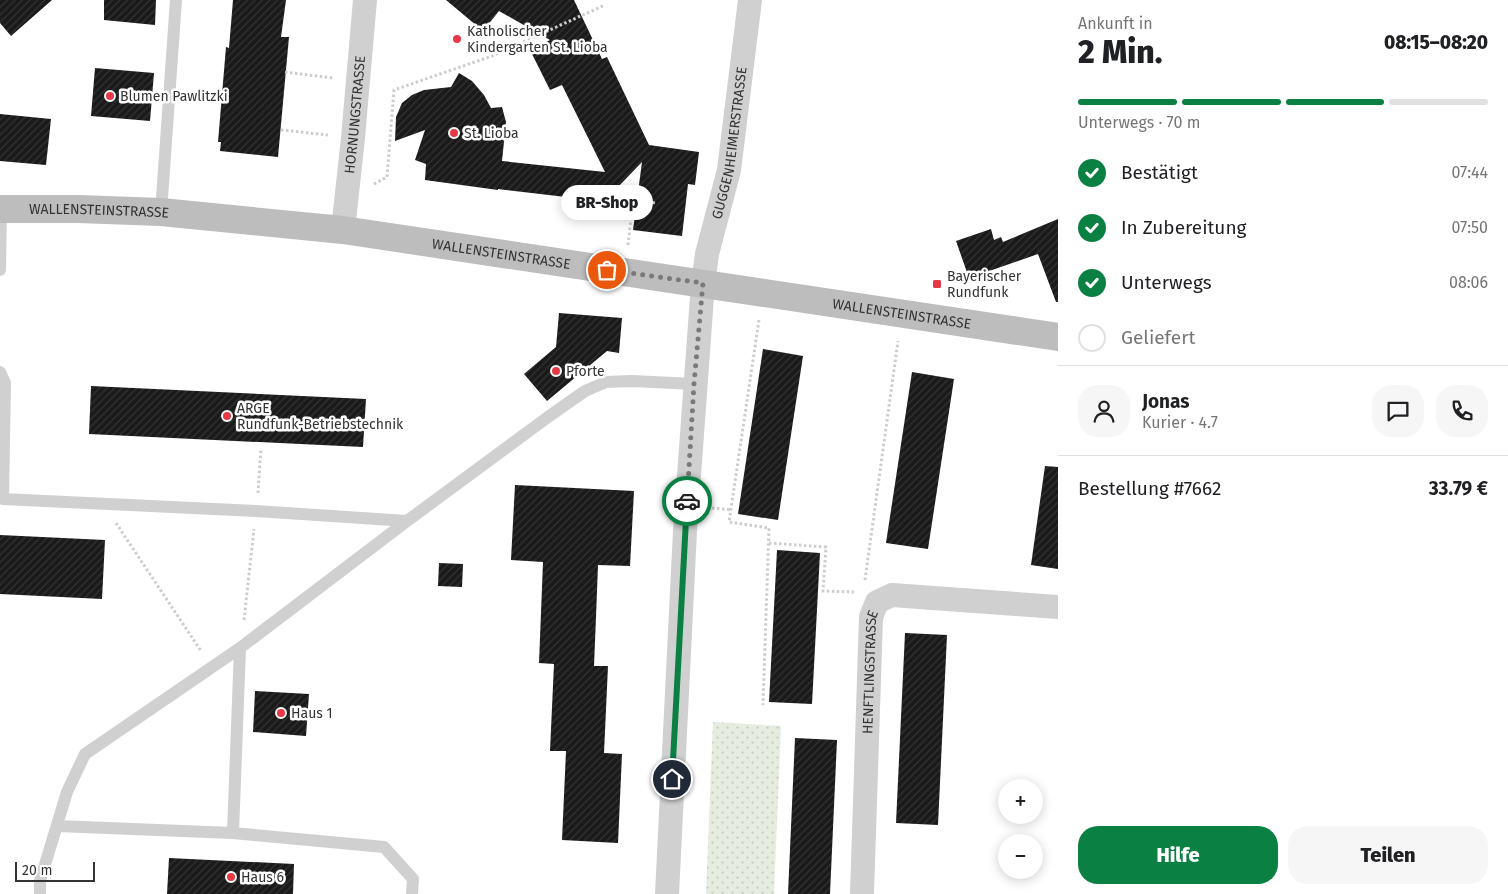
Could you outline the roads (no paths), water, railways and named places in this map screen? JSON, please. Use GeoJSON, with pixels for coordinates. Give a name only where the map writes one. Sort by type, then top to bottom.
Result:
{"type":"FeatureCollection","features":[{"type":"Feature","properties":{"kind":"street","name":"HORNUNGSTRASSE"},"geometry":{"type":"LineString","coordinates":[[343,230],[366,0]]}},
{"type":"Feature","properties":{"kind":"street","name":"GUGGENHEIMERSTRASSE"},"geometry":{"type":"LineString","coordinates":[[667,894],[685,531],[694,384],[703,283],[707,254],[729,170],[750,0]]}},
{"type":"Feature","properties":{"kind":"street","name":"WALLENSTEINSTRASSE"},"geometry":{"type":"LineString","coordinates":[[1,209],[161,212],[343,230],[1058,337]]}},
{"type":"Feature","properties":{"kind":"street","name":"HENFTLINGSTRASSE"},"geometry":{"type":"LineString","coordinates":[[862,894],[871,597],[892,595],[1058,607]]}},
{"type":"Feature","properties":{"kind":"lane"},"geometry":{"type":"LineString","coordinates":[[161,212],[176,0]]}},
{"type":"Feature","properties":{"kind":"lane"},"geometry":{"type":"LineString","coordinates":[[0,270],[1,209]]}},
{"type":"Feature","properties":{"kind":"lane"},"geometry":{"type":"LineString","coordinates":[[0,372],[5,383],[3,499],[256,511],[407,521]]}},
{"type":"Feature","properties":{"kind":"lane"},"geometry":{"type":"LineString","coordinates":[[40,894],[40,881],[67,792],[85,754],[211,666],[240,648],[407,521],[586,391],[606,382],[632,381],[694,384]]}},
{"type":"Feature","properties":{"kind":"lane"},"geometry":{"type":"LineString","coordinates":[[233,833],[240,648]]}},
{"type":"Feature","properties":{"kind":"lane"},"geometry":{"type":"LineString","coordinates":[[57,826],[233,833],[384,847],[413,880],[412,894]]}},
{"type":"Feature","properties":{"kind":"place","name":"Katholischer Kindergarten St. Lioba"},"geometry":{"type":"Point","coordinates":[457,39]}},
{"type":"Feature","properties":{"kind":"place","name":"Blumen Pawlitzki"},"geometry":{"type":"Point","coordinates":[110,96]}},
{"type":"Feature","properties":{"kind":"place","name":"St. Lioba"},"geometry":{"type":"Point","coordinates":[454,133]}},
{"type":"Feature","properties":{"kind":"place","name":"BR-Shop"},"geometry":{"type":"Point","coordinates":[607,270]}},
{"type":"Feature","properties":{"kind":"place","name":"Bayerischer Rundfunk"},"geometry":{"type":"Point","coordinates":[937,284]}},
{"type":"Feature","properties":{"kind":"place","name":"Pforte"},"geometry":{"type":"Point","coordinates":[556,371]}},
{"type":"Feature","properties":{"kind":"place","name":"ARGE Rundfunk-Betriebstechnik"},"geometry":{"type":"Point","coordinates":[227,416]}},
{"type":"Feature","properties":{"kind":"place","name":"Haus 1"},"geometry":{"type":"Point","coordinates":[281,713]}},
{"type":"Feature","properties":{"kind":"place","name":"Haus 6"},"geometry":{"type":"Point","coordinates":[231,877]}}]}
